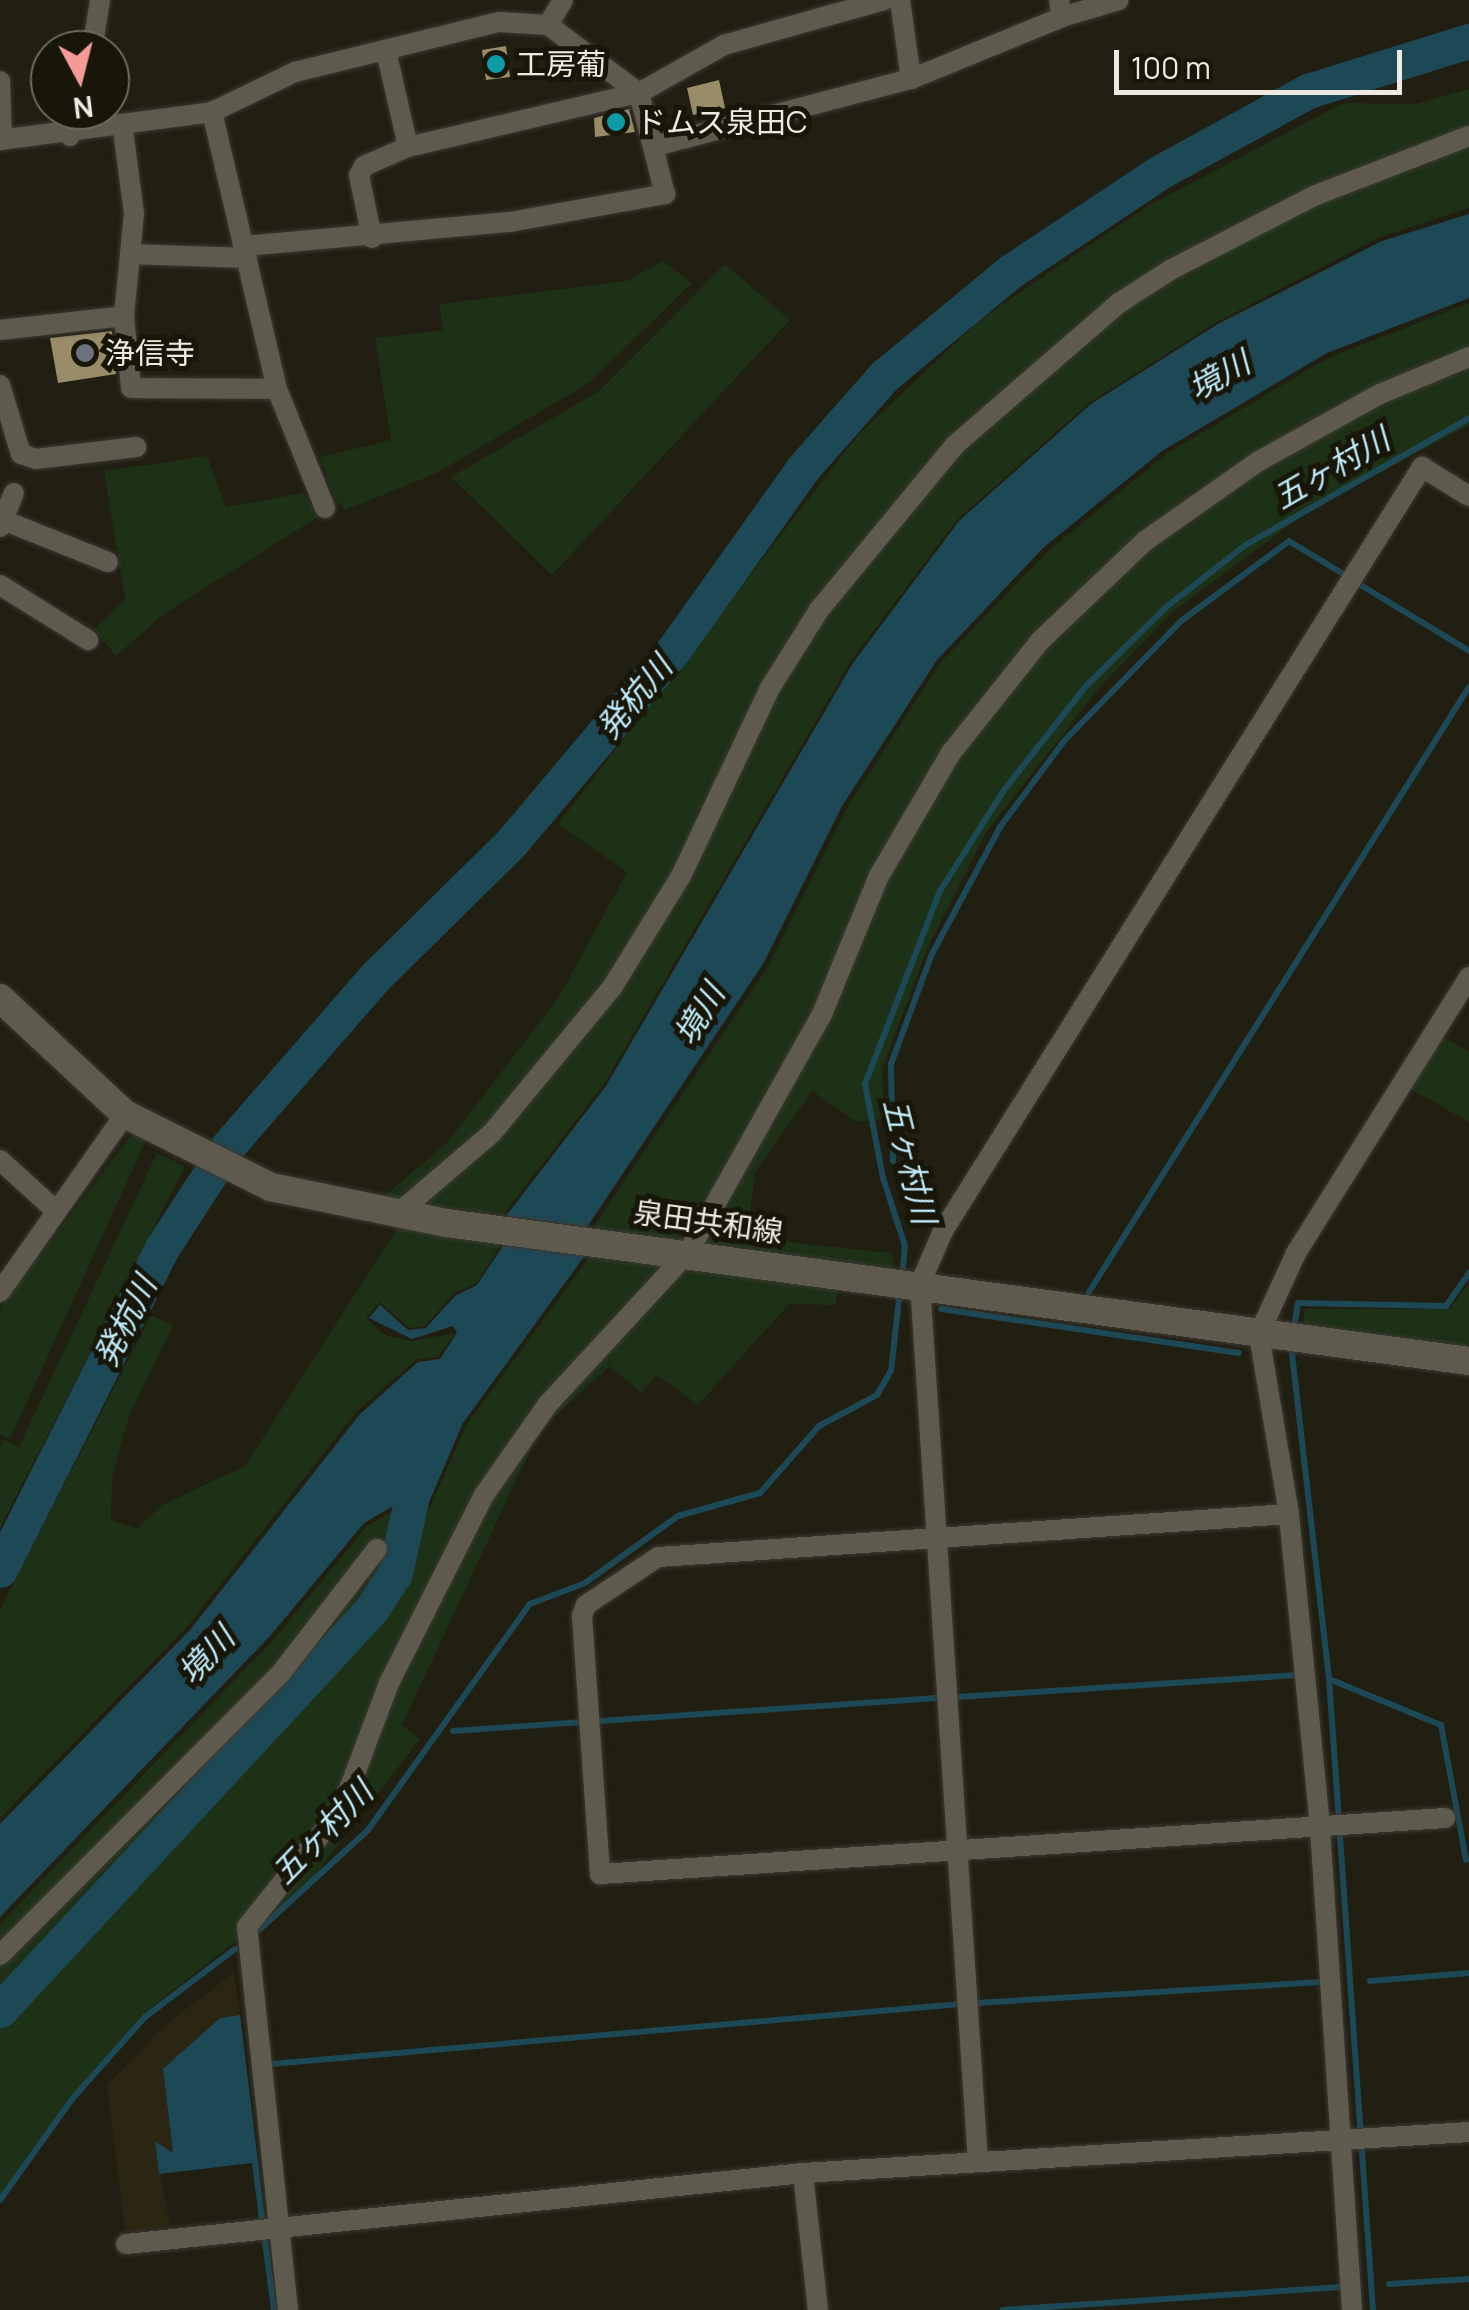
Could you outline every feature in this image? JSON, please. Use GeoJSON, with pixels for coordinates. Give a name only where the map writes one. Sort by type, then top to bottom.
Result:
{"type":"FeatureCollection","features":[{"type":"Feature","properties":{"kind":"main road","name":"泉田共和線"},"geometry":{"type":"LineString","coordinates":[[0,998],[126,1114],[272,1187],[396,1215],[512,1232],[679,1250],[1469,1361]]}},
{"type":"Feature","properties":{"kind":"street"},"geometry":{"type":"LineString","coordinates":[[95,30],[100,0]]}},
{"type":"Feature","properties":{"kind":"street"},"geometry":{"type":"LineString","coordinates":[[548,25],[563,0]]}},
{"type":"Feature","properties":{"kind":"street"},"geometry":{"type":"LineString","coordinates":[[372,238],[358,175],[408,147],[639,94],[724,45],[884,0]]}},
{"type":"Feature","properties":{"kind":"street"},"geometry":{"type":"LineString","coordinates":[[900,0],[911,79]]}},
{"type":"Feature","properties":{"kind":"street"},"geometry":{"type":"LineString","coordinates":[[655,146],[911,79],[1061,9],[1119,0]]}},
{"type":"Feature","properties":{"kind":"street"},"geometry":{"type":"LineString","coordinates":[[130,128],[212,112],[295,72],[387,55],[499,22],[548,25],[639,94],[674,201],[246,252],[130,254]]}},
{"type":"Feature","properties":{"kind":"street"},"geometry":{"type":"LineString","coordinates":[[387,55],[408,147]]}},
{"type":"Feature","properties":{"kind":"street"},"geometry":{"type":"LineString","coordinates":[[0,81],[1,140],[122,130],[134,213],[124,316],[132,388],[277,389]]}},
{"type":"Feature","properties":{"kind":"street"},"geometry":{"type":"LineString","coordinates":[[212,112],[277,389],[325,508]]}},
{"type":"Feature","properties":{"kind":"street"},"geometry":{"type":"LineString","coordinates":[[70,136],[71,130]]}},
{"type":"Feature","properties":{"kind":"street"},"geometry":{"type":"LineString","coordinates":[[396,1215],[492,1132],[613,986],[681,876],[770,688],[818,610],[955,445],[1119,303],[1172,268],[1316,194],[1469,136]]}},
{"type":"Feature","properties":{"kind":"street"},"geometry":{"type":"LineString","coordinates":[[0,330],[124,316]]}},
{"type":"Feature","properties":{"kind":"street"},"geometry":{"type":"LineString","coordinates":[[288,2310],[248,1927],[342,1808],[389,1683],[484,1495],[548,1404],[679,1250],[822,1014],[879,876],[950,753],[1041,640],[1145,542],[1259,461],[1380,394],[1469,358]]}},
{"type":"Feature","properties":{"kind":"street"},"geometry":{"type":"LineString","coordinates":[[0,385],[20,454],[36,459],[136,447]]}},
{"type":"Feature","properties":{"kind":"street"},"geometry":{"type":"LineString","coordinates":[[978,2162],[938,1538],[917,1284],[943,1232],[1422,467],[1469,496]]}},
{"type":"Feature","properties":{"kind":"street"},"geometry":{"type":"LineString","coordinates":[[14,493],[1,523],[108,562]]}},
{"type":"Feature","properties":{"kind":"street"},"geometry":{"type":"LineString","coordinates":[[0,585],[88,640]]}},
{"type":"Feature","properties":{"kind":"street"},"geometry":{"type":"LineString","coordinates":[[1352,2310],[1325,1825],[1264,1335],[1296,1253],[1469,977]]}},
{"type":"Feature","properties":{"kind":"street"},"geometry":{"type":"LineString","coordinates":[[0,1292],[126,1114]]}},
{"type":"Feature","properties":{"kind":"street"},"geometry":{"type":"LineString","coordinates":[[0,1160],[56,1211]]}},
{"type":"Feature","properties":{"kind":"street"},"geometry":{"type":"LineString","coordinates":[[1289,1514],[658,1557],[586,1604],[582,1616],[600,1874],[1445,1818]]}},
{"type":"Feature","properties":{"kind":"street"},"geometry":{"type":"LineString","coordinates":[[0,1955],[281,1673],[377,1549]]}},
{"type":"Feature","properties":{"kind":"street"},"geometry":{"type":"LineString","coordinates":[[126,2244],[803,2173],[1469,2132]]}},
{"type":"Feature","properties":{"kind":"street"},"geometry":{"type":"LineString","coordinates":[[803,2173],[818,2310]]}},
{"type":"Feature","properties":{"kind":"shaded area"},"geometry":{"type":"Polygon","coordinates":[[[234,1972],[240,2015],[220,2018],[163,2069],[173,2153],[155,2142],[170,2226],[125,2232],[107,2085],[162,2028],[234,1972]]]}},
{"type":"Feature","properties":{"kind":"green space"},"geometry":{"type":"Polygon","coordinates":[[[1469,89],[1469,208],[1380,237],[1217,322],[1089,403],[957,520],[851,661],[604,1084],[503,1215],[381,1199],[447,1143],[559,997],[627,872],[558,824],[858,435],[981,319],[1148,206],[1343,103],[1415,104],[1469,89]]]}},
{"type":"Feature","properties":{"kind":"green space"},"geometry":{"type":"Polygon","coordinates":[[[663,261],[692,283],[590,382],[437,473],[345,510],[335,499],[320,457],[391,440],[375,338],[443,330],[439,304],[627,281],[663,261]]]}},
{"type":"Feature","properties":{"kind":"green space"},"geometry":{"type":"Polygon","coordinates":[[[725,264],[790,320],[552,575],[451,477],[599,391],[725,264]]]}},
{"type":"Feature","properties":{"kind":"green space"},"geometry":{"type":"Polygon","coordinates":[[[1469,303],[1469,425],[1307,512],[1171,613],[1100,687],[987,831],[928,947],[882,1070],[884,1119],[857,1122],[812,1091],[755,1173],[748,1228],[794,1243],[892,1253],[894,1272],[593,1228],[769,965],[846,809],[941,662],[1047,552],[1166,454],[1328,358],[1469,303]]]}},
{"type":"Feature","properties":{"kind":"green space"},"geometry":{"type":"Polygon","coordinates":[[[207,456],[226,507],[303,493],[318,517],[165,613],[116,656],[94,629],[125,599],[104,471],[207,456]]]}},
{"type":"Feature","properties":{"kind":"green space"},"geometry":{"type":"Polygon","coordinates":[[[1442,1036],[1469,1052],[1469,1122],[1409,1088],[1442,1036]]]}},
{"type":"Feature","properties":{"kind":"green space"},"geometry":{"type":"Polygon","coordinates":[[[135,1130],[147,1138],[10,1439],[0,1435],[0,1308],[135,1130]]]}},
{"type":"Feature","properties":{"kind":"green space"},"geometry":{"type":"Polygon","coordinates":[[[157,1153],[185,1166],[0,1528],[0,1447],[4,1440],[19,1447],[157,1153]]]}},
{"type":"Feature","properties":{"kind":"green space"},"geometry":{"type":"Polygon","coordinates":[[[398,1227],[502,1243],[477,1283],[454,1293],[425,1326],[409,1328],[380,1302],[366,1318],[386,1336],[413,1341],[455,1333],[438,1357],[417,1359],[357,1411],[187,1627],[0,1818],[0,1610],[151,1315],[173,1325],[129,1416],[112,1478],[111,1520],[137,1529],[162,1505],[245,1466],[398,1227]]]}},
{"type":"Feature","properties":{"kind":"green space"},"geometry":{"type":"Polygon","coordinates":[[[591,1255],[839,1286],[835,1305],[789,1304],[698,1405],[657,1375],[641,1393],[610,1366],[539,1431],[402,1725],[420,1739],[305,1888],[145,2012],[69,2098],[0,2200],[0,1924],[275,1638],[367,1526],[397,1508],[391,1546],[409,1554],[467,1424],[591,1255]]]}},
{"type":"Feature","properties":{"kind":"green space"},"geometry":{"type":"Polygon","coordinates":[[[1469,1282],[1469,1356],[1302,1332],[1305,1309],[1450,1309],[1469,1282]]]}},
{"type":"Feature","properties":{"kind":"water","name":"境川"},"geometry":{"type":"Polygon","coordinates":[[[1469,214],[1469,298],[1327,353],[1162,451],[1043,548],[937,660],[842,806],[763,964],[587,1227],[506,1216],[606,1086],[853,663],[959,521],[1091,404],[1218,324],[1382,241],[1469,214]]]}},
{"type":"Feature","properties":{"kind":"water","name":"境川"},"geometry":{"type":"Polygon","coordinates":[[[505,1243],[586,1254],[463,1423],[408,1551],[394,1545],[400,1502],[364,1523],[271,1635],[0,1917],[0,1824],[190,1630],[360,1414],[418,1362],[440,1359],[457,1333],[453,1326],[412,1339],[369,1318],[380,1305],[408,1330],[426,1328],[455,1296],[477,1285],[505,1243]]]}},
{"type":"Feature","properties":{"kind":"water"},"geometry":{"type":"Polygon","coordinates":[[[240,2015],[265,2219],[259,2219],[252,2163],[159,2174],[155,2141],[173,2153],[163,2069],[220,2018],[240,2015]]]}},
{"type":"Feature","properties":{"kind":"building","name":"工房葡"},"geometry":{"type":"Polygon","coordinates":[[[506,46],[510,77],[486,80],[482,50],[506,46]]]}},
{"type":"Feature","properties":{"kind":"building"},"geometry":{"type":"Polygon","coordinates":[[[719,80],[725,108],[693,115],[687,88],[719,80]]]}},
{"type":"Feature","properties":{"kind":"building","name":"ドムス泉田C"},"geometry":{"type":"Polygon","coordinates":[[[629,109],[635,132],[595,137],[594,118],[629,109]]]}},
{"type":"Feature","properties":{"kind":"building","name":"浄信寺"},"geometry":{"type":"Polygon","coordinates":[[[112,331],[116,374],[58,383],[50,338],[112,331]]]}},
{"type":"Feature","properties":{"kind":"waterway","name":"発杭川"},"geometry":{"type":"LineString","coordinates":[[0,1570],[162,1248],[228,1146],[376,976],[511,843],[672,652],[804,467],[884,376],[1011,271],[1160,172],[1308,91],[1469,41]]}},
{"type":"Feature","properties":{"kind":"waterway","name":"五ヶ村川"},"geometry":{"type":"LineString","coordinates":[[902,1278],[905,1246],[883,1178],[865,1084],[940,891],[1004,790],[1086,686],[1165,608],[1244,546],[1469,418]]}},
{"type":"Feature","properties":{"kind":"waterway"},"geometry":{"type":"LineString","coordinates":[[893,1161],[891,1064],[932,954],[1000,827],[1064,741],[1181,621],[1289,541],[1345,575]]}},
{"type":"Feature","properties":{"kind":"waterway"},"geometry":{"type":"LineString","coordinates":[[1359,584],[1469,651]]}},
{"type":"Feature","properties":{"kind":"waterway"},"geometry":{"type":"LineString","coordinates":[[1089,1292],[1469,687]]}},
{"type":"Feature","properties":{"kind":"waterway"},"geometry":{"type":"LineString","coordinates":[[1294,1328],[1298,1303],[1446,1306],[1469,1273]]}},
{"type":"Feature","properties":{"kind":"waterway","name":"五ヶ村川"},"geometry":{"type":"LineString","coordinates":[[259,1930],[368,1830],[530,1604],[585,1583],[678,1516],[760,1493],[819,1426],[877,1395],[891,1371],[900,1291]]}},
{"type":"Feature","properties":{"kind":"waterway"},"geometry":{"type":"LineString","coordinates":[[941,1309],[1239,1353]]}},
{"type":"Feature","properties":{"kind":"waterway"},"geometry":{"type":"LineString","coordinates":[[1291,1345],[1329,1678],[1373,2310]]}},
{"type":"Feature","properties":{"kind":"waterway"},"geometry":{"type":"LineString","coordinates":[[0,2010],[371,1610],[395,1573],[411,1501]]}},
{"type":"Feature","properties":{"kind":"waterway"},"geometry":{"type":"LineString","coordinates":[[957,1697],[1293,1675]]}},
{"type":"Feature","properties":{"kind":"waterway"},"geometry":{"type":"LineString","coordinates":[[1329,1679],[1441,1725],[1466,1860]]}},
{"type":"Feature","properties":{"kind":"waterway"},"geometry":{"type":"LineString","coordinates":[[599,1721],[940,1698]]}},
{"type":"Feature","properties":{"kind":"waterway"},"geometry":{"type":"LineString","coordinates":[[453,1731],[582,1722]]}},
{"type":"Feature","properties":{"kind":"waterway","name":"五ヶ村川"},"geometry":{"type":"LineString","coordinates":[[0,2200],[73,2098],[145,2017],[235,1949]]}},
{"type":"Feature","properties":{"kind":"waterway"},"geometry":{"type":"LineString","coordinates":[[1370,1981],[1469,1973]]}},
{"type":"Feature","properties":{"kind":"waterway"},"geometry":{"type":"LineString","coordinates":[[977,2003],[1320,1982]]}},
{"type":"Feature","properties":{"kind":"waterway"},"geometry":{"type":"LineString","coordinates":[[271,2064],[960,2004]]}},
{"type":"Feature","properties":{"kind":"waterway"},"geometry":{"type":"LineString","coordinates":[[264,2234],[274,2310]]}},
{"type":"Feature","properties":{"kind":"waterway"},"geometry":{"type":"LineString","coordinates":[[1389,2284],[1469,2279]]}},
{"type":"Feature","properties":{"kind":"waterway"},"geometry":{"type":"LineString","coordinates":[[1003,2310],[1344,2287]]}},
{"type":"Feature","properties":{"kind":"place","name":"工房葡"},"geometry":{"type":"Point","coordinates":[496,64]}},
{"type":"Feature","properties":{"kind":"place","name":"ドムス泉田C"},"geometry":{"type":"Point","coordinates":[616,122]}},
{"type":"Feature","properties":{"kind":"place","name":"浄信寺"},"geometry":{"type":"Point","coordinates":[85,353]}}]}
